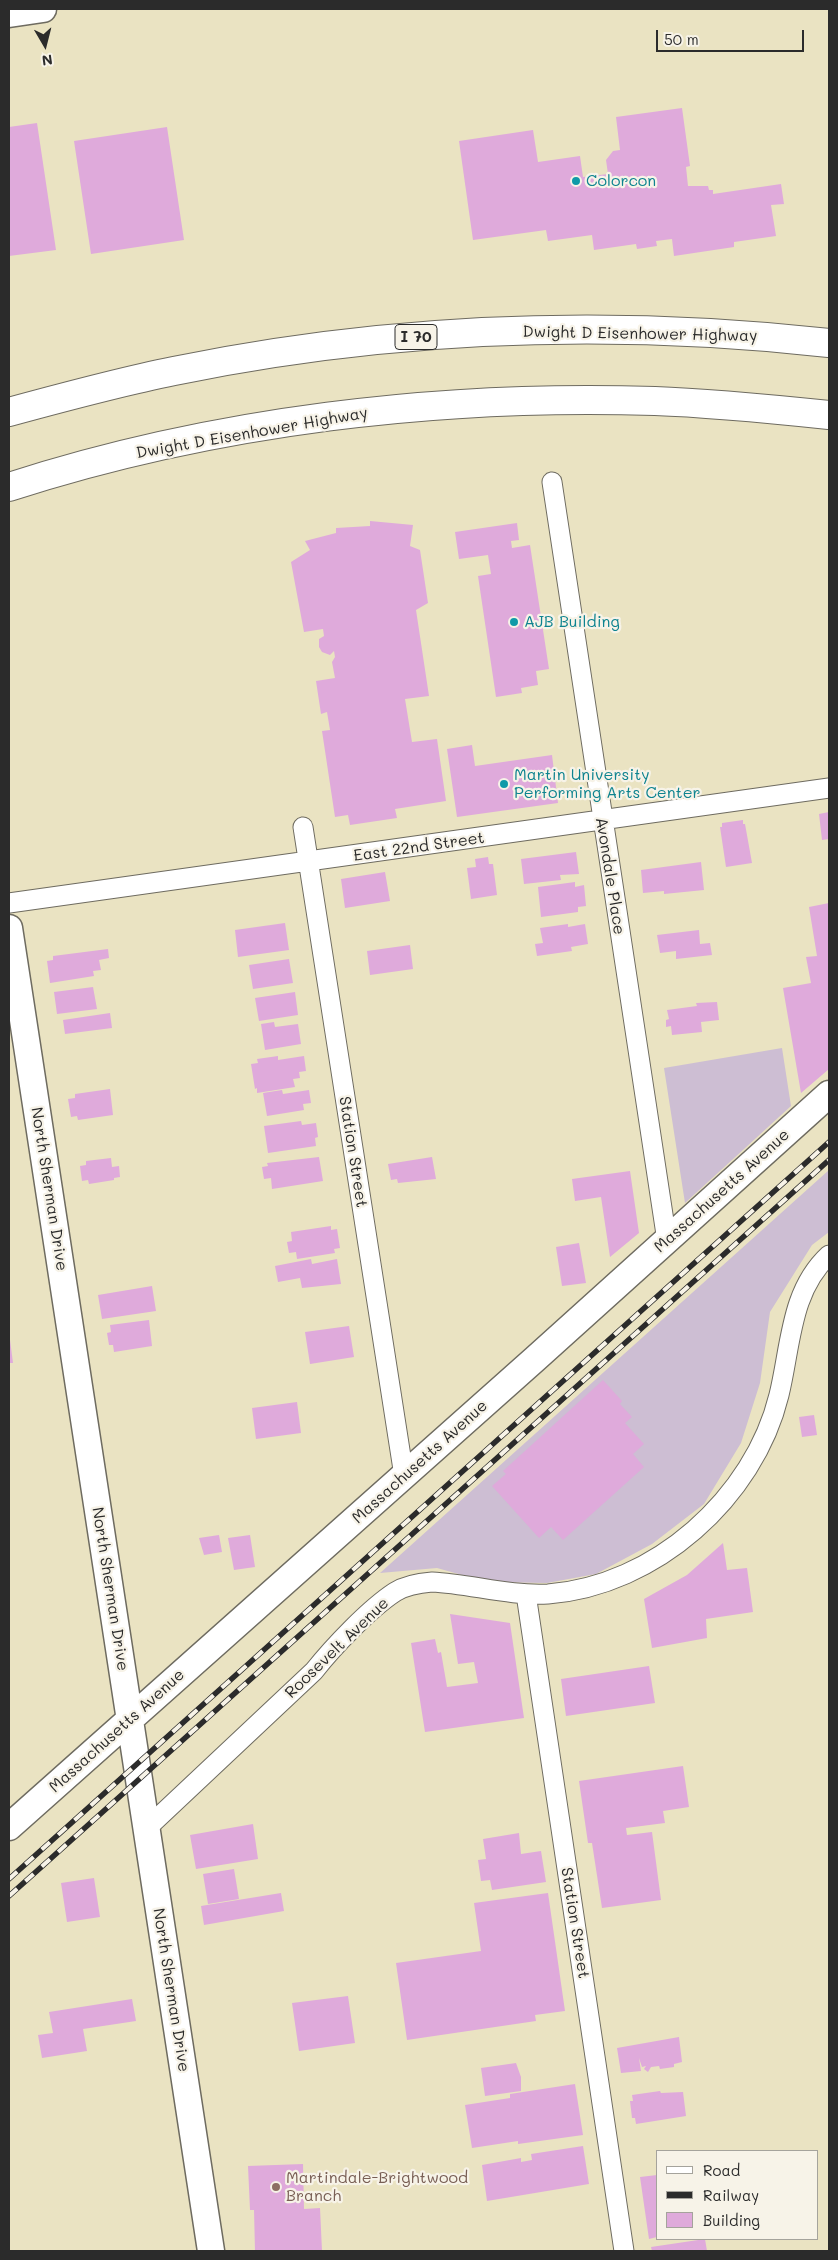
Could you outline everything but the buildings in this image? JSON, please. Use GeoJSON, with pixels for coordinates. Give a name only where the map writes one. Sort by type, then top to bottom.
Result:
{"type":"FeatureCollection","features":[{"type":"Feature","properties":{"kind":"highway","name":"Dwight D Eisenhower Highway"},"geometry":{"type":"LineString","coordinates":[[9,412],[176,370],[305,349],[471,332],[591,329],[702,332],[829,343]]}},
{"type":"Feature","properties":{"kind":"highway","name":"Dwight D Eisenhower Highway"},"geometry":{"type":"LineString","coordinates":[[12,486],[104,460],[202,438],[325,418],[458,405],[517,402],[654,401],[762,408],[829,415]]}},
{"type":"Feature","properties":{"kind":"main road"},"geometry":{"type":"LineString","coordinates":[[9,14],[43,9]]}},
{"type":"Feature","properties":{"kind":"main road","name":"North Sherman Drive"},"geometry":{"type":"LineString","coordinates":[[9,928],[211,2251]]}},
{"type":"Feature","properties":{"kind":"main road","name":"Massachusetts Avenue"},"geometry":{"type":"LineString","coordinates":[[9,1827],[667,1241],[829,1094]]}},
{"type":"Feature","properties":{"kind":"street","name":"Avondale Place"},"geometry":{"type":"LineString","coordinates":[[552,482],[667,1241]]}},
{"type":"Feature","properties":{"kind":"street","name":"East 22nd Street"},"geometry":{"type":"LineString","coordinates":[[9,903],[829,788]]}},
{"type":"Feature","properties":{"kind":"street","name":"Station Street"},"geometry":{"type":"LineString","coordinates":[[303,827],[404,1476]]}},
{"type":"Feature","properties":{"kind":"street","name":"Roosevelt Avenue"},"geometry":{"type":"LineString","coordinates":[[146,1828],[314,1671],[329,1651],[388,1598],[405,1587],[418,1584],[444,1583],[526,1594],[568,1592],[627,1575],[672,1547],[698,1526],[746,1470],[762,1442],[779,1395],[798,1301],[817,1268],[829,1256]]}},
{"type":"Feature","properties":{"kind":"street","name":"Station Street"},"geometry":{"type":"LineString","coordinates":[[526,1594],[624,2251]]}},
{"type":"Feature","properties":{"kind":"shaded area"},"geometry":{"type":"Polygon","coordinates":[[[782,1048],[791,1106],[685,1203],[664,1068],[782,1048]]]}},
{"type":"Feature","properties":{"kind":"shaded area"},"geometry":{"type":"Polygon","coordinates":[[[829,1170],[829,1232],[812,1245],[770,1312],[760,1383],[741,1443],[704,1504],[652,1544],[596,1574],[547,1583],[487,1582],[437,1568],[380,1573],[829,1170]]]}},
{"type":"Feature","properties":{"kind":"railway"},"geometry":{"type":"LineString","coordinates":[[9,1879],[829,1142]]}},
{"type":"Feature","properties":{"kind":"railway"},"geometry":{"type":"LineString","coordinates":[[9,1896],[829,1160]]}},
{"type":"Feature","properties":{"kind":"place","name":"Colorcon"},"geometry":{"type":"Point","coordinates":[576,181]}},
{"type":"Feature","properties":{"kind":"place","name":"AJB Building"},"geometry":{"type":"Point","coordinates":[514,622]}},
{"type":"Feature","properties":{"kind":"place","name":"Martin University Performing Arts Center"},"geometry":{"type":"Point","coordinates":[504,784]}},
{"type":"Feature","properties":{"kind":"place","name":"Martindale-Brightwood Branch"},"geometry":{"type":"Point","coordinates":[276,2187]}}]}
